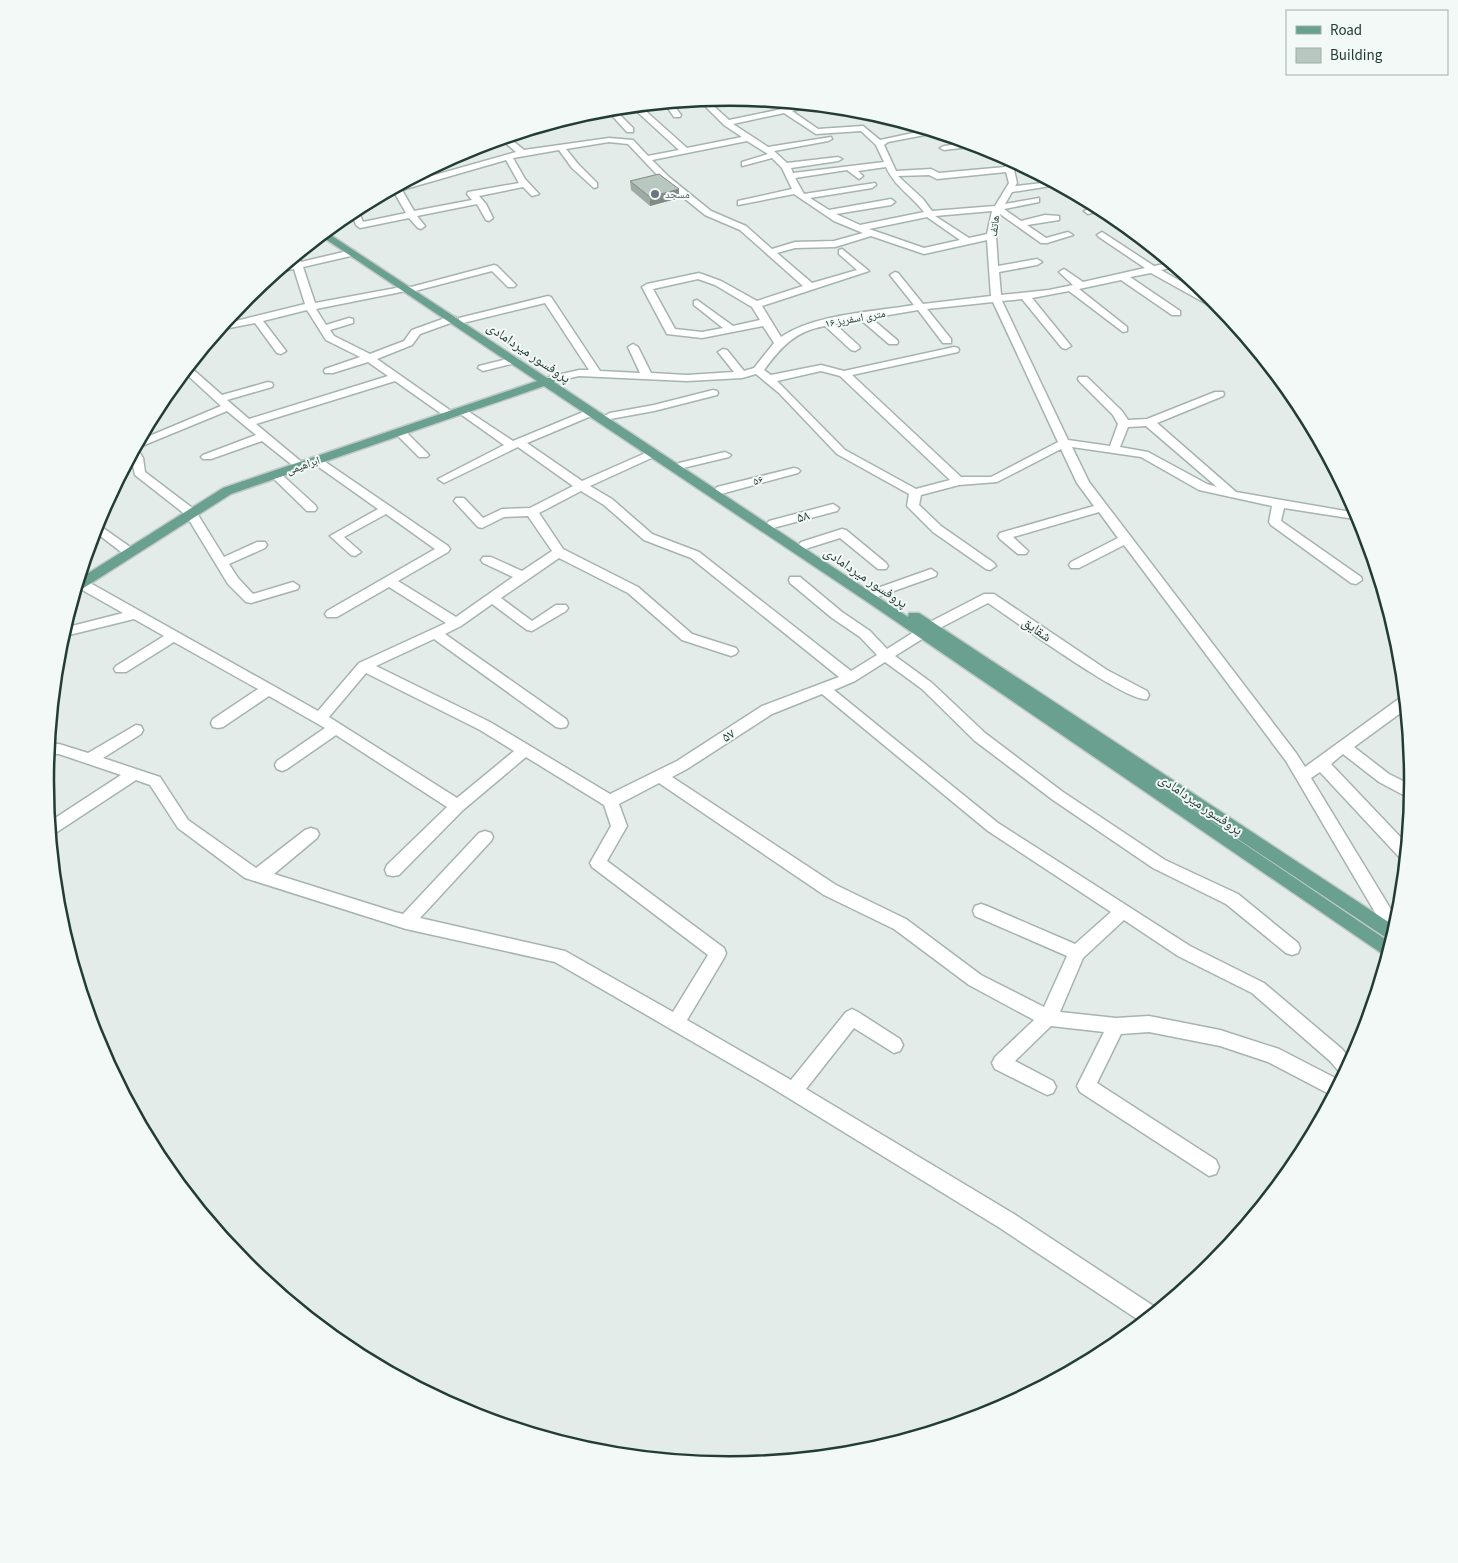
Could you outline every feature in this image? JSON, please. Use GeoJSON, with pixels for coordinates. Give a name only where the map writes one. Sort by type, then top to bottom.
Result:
{"type":"FeatureCollection","features":[{"type":"Feature","properties":{"kind":"main road","name":"پروفسور میردامادی"},"geometry":{"type":"LineString","coordinates":[[334,235],[355,252]]}},
{"type":"Feature","properties":{"kind":"main road","name":"پروفسور میردامادی"},"geometry":{"type":"LineString","coordinates":[[330,237],[411,288],[550,380],[592,412],[654,453],[1387,929]]}},
{"type":"Feature","properties":{"kind":"main road","name":"پروفسور میردامادی"},"geometry":{"type":"LineString","coordinates":[[458,319],[515,360],[610,416],[877,593],[926,630],[1383,946]]}},
{"type":"Feature","properties":{"kind":"main road","name":"ابراهیمی"},"geometry":{"type":"LineString","coordinates":[[85,580],[227,491],[550,380]]}},
{"type":"Feature","properties":{"kind":"street"},"geometry":{"type":"LineString","coordinates":[[709,107],[727,123],[770,153],[785,166],[800,194],[828,213],[859,228],[924,251],[992,236]]}},
{"type":"Feature","properties":{"kind":"street"},"geometry":{"type":"LineString","coordinates":[[672,109],[677,115]]}},
{"type":"Feature","properties":{"kind":"street"},"geometry":{"type":"LineString","coordinates":[[727,123],[791,110]]}},
{"type":"Feature","properties":{"kind":"street"},"geometry":{"type":"LineString","coordinates":[[787,111],[816,132],[863,128],[880,144],[896,178],[920,201],[929,214],[968,242]]}},
{"type":"Feature","properties":{"kind":"street"},"geometry":{"type":"LineString","coordinates":[[642,112],[684,150]]}},
{"type":"Feature","properties":{"kind":"street"},"geometry":{"type":"LineString","coordinates":[[617,116],[630,130]]}},
{"type":"Feature","properties":{"kind":"street"},"geometry":{"type":"LineString","coordinates":[[880,144],[885,140],[920,134]]}},
{"type":"Feature","properties":{"kind":"street"},"geometry":{"type":"LineString","coordinates":[[646,159],[684,150],[800,135]]}},
{"type":"Feature","properties":{"kind":"street"},"geometry":{"type":"LineString","coordinates":[[744,164],[770,153],[828,139]]}},
{"type":"Feature","properties":{"kind":"street"},"geometry":{"type":"LineString","coordinates":[[435,174],[522,153],[609,140],[630,142],[666,179],[708,213],[743,228],[810,287]]}},
{"type":"Feature","properties":{"kind":"street"},"geometry":{"type":"LineString","coordinates":[[510,143],[522,153]]}},
{"type":"Feature","properties":{"kind":"street"},"geometry":{"type":"LineString","coordinates":[[561,147],[575,166],[594,185]]}},
{"type":"Feature","properties":{"kind":"street"},"geometry":{"type":"LineString","coordinates":[[944,148],[958,147]]}},
{"type":"Feature","properties":{"kind":"street"},"geometry":{"type":"LineString","coordinates":[[508,157],[525,184],[536,194]]}},
{"type":"Feature","properties":{"kind":"street"},"geometry":{"type":"LineString","coordinates":[[785,166],[838,159]]}},
{"type":"Feature","properties":{"kind":"street"},"geometry":{"type":"LineString","coordinates":[[859,176],[851,170],[890,164]]}},
{"type":"Feature","properties":{"kind":"street"},"geometry":{"type":"LineString","coordinates":[[790,176],[844,168]]}},
{"type":"Feature","properties":{"kind":"street"},"geometry":{"type":"LineString","coordinates":[[894,174],[931,172],[937,176],[1010,169]]}},
{"type":"Feature","properties":{"kind":"street","name":"هاتف"},"geometry":{"type":"LineString","coordinates":[[996,299],[992,236],[997,208],[1013,183],[1010,169]]}},
{"type":"Feature","properties":{"kind":"street"},"geometry":{"type":"LineString","coordinates":[[357,218],[360,225],[411,214],[525,184]]}},
{"type":"Feature","properties":{"kind":"street"},"geometry":{"type":"LineString","coordinates":[[741,203],[872,185]]}},
{"type":"Feature","properties":{"kind":"street"},"geometry":{"type":"LineString","coordinates":[[1008,190],[1045,185]]}},
{"type":"Feature","properties":{"kind":"street"},"geometry":{"type":"LineString","coordinates":[[399,193],[411,214],[421,226]]}},
{"type":"Feature","properties":{"kind":"street"},"geometry":{"type":"LineString","coordinates":[[474,196],[489,218]]}},
{"type":"Feature","properties":{"kind":"street"},"geometry":{"type":"LineString","coordinates":[[859,228],[929,214],[997,208],[1036,200]]}},
{"type":"Feature","properties":{"kind":"street"},"geometry":{"type":"LineString","coordinates":[[828,213],[891,202]]}},
{"type":"Feature","properties":{"kind":"street"},"geometry":{"type":"LineString","coordinates":[[997,208],[1044,241],[1068,235]]}},
{"type":"Feature","properties":{"kind":"street"},"geometry":{"type":"LineString","coordinates":[[870,217],[879,224]]}},
{"type":"Feature","properties":{"kind":"street"},"geometry":{"type":"LineString","coordinates":[[1019,224],[1045,218],[1056,221],[1029,230]]}},
{"type":"Feature","properties":{"kind":"street"},"geometry":{"type":"LineString","coordinates":[[770,252],[795,245],[835,244],[872,233]]}},
{"type":"Feature","properties":{"kind":"street"},"geometry":{"type":"LineString","coordinates":[[1102,235],[1152,270],[1195,294]]}},
{"type":"Feature","properties":{"kind":"street"},"geometry":{"type":"LineString","coordinates":[[301,260],[355,252]]}},
{"type":"Feature","properties":{"kind":"street"},"geometry":{"type":"LineString","coordinates":[[756,305],[864,271],[842,252]]}},
{"type":"Feature","properties":{"kind":"street"},"geometry":{"type":"LineString","coordinates":[[994,270],[1037,262]]}},
{"type":"Feature","properties":{"kind":"street"},"geometry":{"type":"LineString","coordinates":[[296,264],[313,314],[330,338],[369,358],[450,415]]}},
{"type":"Feature","properties":{"kind":"street","name":"۱۶ متری اسفریز"},"geometry":{"type":"LineString","coordinates":[[758,370],[779,343],[794,333],[828,322],[921,307],[1025,296],[1076,287],[1165,267]]}},
{"type":"Feature","properties":{"kind":"street"},"geometry":{"type":"LineString","coordinates":[[231,325],[311,307],[411,288],[494,268],[511,284]]}},
{"type":"Feature","properties":{"kind":"street"},"geometry":{"type":"LineString","coordinates":[[1064,272],[1076,287],[1123,329]]}},
{"type":"Feature","properties":{"kind":"street"},"geometry":{"type":"LineString","coordinates":[[895,274],[947,341]]}},
{"type":"Feature","properties":{"kind":"street"},"geometry":{"type":"LineString","coordinates":[[766,322],[702,334],[671,332],[647,287],[699,276],[718,283],[756,305],[779,343]]}},
{"type":"Feature","properties":{"kind":"street"},"geometry":{"type":"LineString","coordinates":[[1122,276],[1176,313]]}},
{"type":"Feature","properties":{"kind":"street"},"geometry":{"type":"LineString","coordinates":[[1025,296],[1066,346]]}},
{"type":"Feature","properties":{"kind":"street"},"geometry":{"type":"LineString","coordinates":[[329,371],[408,343],[416,332],[458,319],[548,299],[597,374]]}},
{"type":"Feature","properties":{"kind":"street"},"geometry":{"type":"LineString","coordinates":[[996,299],[1084,483],[1291,757],[1389,924]]}},
{"type":"Feature","properties":{"kind":"street"},"geometry":{"type":"LineString","coordinates":[[697,303],[731,329]]}},
{"type":"Feature","properties":{"kind":"street"},"geometry":{"type":"LineString","coordinates":[[862,316],[894,342]]}},
{"type":"Feature","properties":{"kind":"street"},"geometry":{"type":"LineString","coordinates":[[257,319],[282,352]]}},
{"type":"Feature","properties":{"kind":"street"},"geometry":{"type":"LineString","coordinates":[[323,328],[349,321]]}},
{"type":"Feature","properties":{"kind":"street"},"geometry":{"type":"LineString","coordinates":[[828,322],[855,348]]}},
{"type":"Feature","properties":{"kind":"street"},"geometry":{"type":"LineString","coordinates":[[633,347],[647,376]]}},
{"type":"Feature","properties":{"kind":"street"},"geometry":{"type":"LineString","coordinates":[[844,374],[863,365],[954,350]]}},
{"type":"Feature","properties":{"kind":"street"},"geometry":{"type":"LineString","coordinates":[[723,352],[742,376]]}},
{"type":"Feature","properties":{"kind":"street"},"geometry":{"type":"LineString","coordinates":[[483,368],[515,360]]}},
{"type":"Feature","properties":{"kind":"street"},"geometry":{"type":"LineString","coordinates":[[769,379],[822,368],[844,374],[958,482]]}},
{"type":"Feature","properties":{"kind":"street"},"geometry":{"type":"LineString","coordinates":[[550,380],[579,373],[687,378],[742,376],[758,370],[783,391],[841,452],[915,493],[958,482],[993,480],[1064,443],[1144,454],[1203,487],[1234,496],[1350,515]]}},
{"type":"Feature","properties":{"kind":"street"},"geometry":{"type":"LineString","coordinates":[[191,373],[224,403],[300,466]]}},
{"type":"Feature","properties":{"kind":"street"},"geometry":{"type":"LineString","coordinates":[[248,423],[396,377]]}},
{"type":"Feature","properties":{"kind":"street"},"geometry":{"type":"LineString","coordinates":[[1083,379],[1118,414],[1124,424]]}},
{"type":"Feature","properties":{"kind":"street"},"geometry":{"type":"LineString","coordinates":[[146,441],[224,403],[268,385]]}},
{"type":"Feature","properties":{"kind":"street"},"geometry":{"type":"LineString","coordinates":[[610,416],[654,408],[713,393]]}},
{"type":"Feature","properties":{"kind":"street"},"geometry":{"type":"LineString","coordinates":[[1124,424],[1149,422],[1219,394]]}},
{"type":"Feature","properties":{"kind":"street"},"geometry":{"type":"LineString","coordinates":[[463,411],[608,502],[648,538],[695,555],[850,678]]}},
{"type":"Feature","properties":{"kind":"street"},"geometry":{"type":"LineString","coordinates":[[444,480],[516,443],[592,412]]}},
{"type":"Feature","properties":{"kind":"street"},"geometry":{"type":"LineString","coordinates":[[1149,422],[1234,496]]}},
{"type":"Feature","properties":{"kind":"street"},"geometry":{"type":"LineString","coordinates":[[1114,450],[1124,424]]}},
{"type":"Feature","properties":{"kind":"street"},"geometry":{"type":"LineString","coordinates":[[400,432],[423,455]]}},
{"type":"Feature","properties":{"kind":"street"},"geometry":{"type":"LineString","coordinates":[[207,457],[264,436]]}},
{"type":"Feature","properties":{"kind":"street"},"geometry":{"type":"LineString","coordinates":[[460,501],[482,524],[502,513],[532,512],[581,486],[654,453]]}},
{"type":"Feature","properties":{"kind":"street"},"geometry":{"type":"LineString","coordinates":[[682,465],[725,455]]}},
{"type":"Feature","properties":{"kind":"street"},"geometry":{"type":"LineString","coordinates":[[137,457],[139,473],[192,513],[233,581],[251,599],[293,586]]}},
{"type":"Feature","properties":{"kind":"street"},"geometry":{"type":"LineString","coordinates":[[317,461],[444,549],[332,614]]}},
{"type":"Feature","properties":{"kind":"street","name":"۵۶"},"geometry":{"type":"LineString","coordinates":[[721,490],[794,471]]}},
{"type":"Feature","properties":{"kind":"street"},"geometry":{"type":"LineString","coordinates":[[276,475],[311,508]]}},
{"type":"Feature","properties":{"kind":"street"},"geometry":{"type":"LineString","coordinates":[[915,493],[913,506],[937,529],[990,566]]}},
{"type":"Feature","properties":{"kind":"street"},"geometry":{"type":"LineString","coordinates":[[1279,504],[1276,522],[1356,580]]}},
{"type":"Feature","properties":{"kind":"street"},"geometry":{"type":"LineString","coordinates":[[1022,551],[1004,536],[1102,507]]}},
{"type":"Feature","properties":{"kind":"street","name":"۵۸"},"geometry":{"type":"LineString","coordinates":[[773,524],[833,508]]}},
{"type":"Feature","properties":{"kind":"street"},"geometry":{"type":"LineString","coordinates":[[1337,513],[1346,508]]}},
{"type":"Feature","properties":{"kind":"street"},"geometry":{"type":"LineString","coordinates":[[356,552],[336,536],[387,510]]}},
{"type":"Feature","properties":{"kind":"street"},"geometry":{"type":"LineString","coordinates":[[532,512],[559,552],[633,590],[687,637],[730,651]]}},
{"type":"Feature","properties":{"kind":"street"},"geometry":{"type":"LineString","coordinates":[[102,531],[129,552]]}},
{"type":"Feature","properties":{"kind":"street"},"geometry":{"type":"LineString","coordinates":[[805,545],[842,533],[882,566]]}},
{"type":"Feature","properties":{"kind":"street"},"geometry":{"type":"LineString","coordinates":[[1075,565],[1126,539]]}},
{"type":"Feature","properties":{"kind":"street"},"geometry":{"type":"LineString","coordinates":[[221,562],[261,545]]}},
{"type":"Feature","properties":{"kind":"street"},"geometry":{"type":"LineString","coordinates":[[320,718],[364,666],[456,622],[559,552]]}},
{"type":"Feature","properties":{"kind":"street"},"geometry":{"type":"LineString","coordinates":[[487,560],[523,577]]}},
{"type":"Feature","properties":{"kind":"street"},"geometry":{"type":"LineString","coordinates":[[877,593],[931,572]]}},
{"type":"Feature","properties":{"kind":"street"},"geometry":{"type":"LineString","coordinates":[[794,580],[837,615],[865,634],[886,656],[927,686],[980,737],[1058,796],[1160,864],[1232,899],[1292,948]]}},
{"type":"Feature","properties":{"kind":"street"},"geometry":{"type":"LineString","coordinates":[[389,581],[456,622]]}},
{"type":"Feature","properties":{"kind":"street"},"geometry":{"type":"LineString","coordinates":[[83,586],[320,718],[458,806]]}},
{"type":"Feature","properties":{"kind":"street","name":"شقایق"},"geometry":{"type":"LineString","coordinates":[[926,630],[989,597],[1102,673],[1142,695]]}},
{"type":"Feature","properties":{"kind":"street"},"geometry":{"type":"LineString","coordinates":[[492,598],[532,627],[561,608]]}},
{"type":"Feature","properties":{"kind":"street"},"geometry":{"type":"LineString","coordinates":[[71,631],[136,614]]}},
{"type":"Feature","properties":{"kind":"street","name":"۵۷"},"geometry":{"type":"LineString","coordinates":[[610,801],[682,764],[767,710],[850,678],[926,630]]}},
{"type":"Feature","properties":{"kind":"street"},"geometry":{"type":"LineString","coordinates":[[435,633],[561,723]]}},
{"type":"Feature","properties":{"kind":"street"},"geometry":{"type":"LineString","coordinates":[[121,669],[174,636]]}},
{"type":"Feature","properties":{"kind":"street"},"geometry":{"type":"LineString","coordinates":[[364,666],[484,726],[610,801],[619,826],[598,863],[718,952],[676,1023]]}},
{"type":"Feature","properties":{"kind":"street"},"geometry":{"type":"LineString","coordinates":[[823,688],[994,827],[1184,951],[1258,988],[1336,1055],[1343,1063]]}},
{"type":"Feature","properties":{"kind":"street"},"geometry":{"type":"LineString","coordinates":[[218,723],[269,689]]}},
{"type":"Feature","properties":{"kind":"street"},"geometry":{"type":"LineString","coordinates":[[1302,777],[1399,706]]}},
{"type":"Feature","properties":{"kind":"street"},"geometry":{"type":"LineString","coordinates":[[282,765],[336,728]]}},
{"type":"Feature","properties":{"kind":"street"},"geometry":{"type":"LineString","coordinates":[[90,759],[136,730]]}},
{"type":"Feature","properties":{"kind":"street"},"geometry":{"type":"LineString","coordinates":[[1344,747],[1384,778],[1404,789]]}},
{"type":"Feature","properties":{"kind":"street"},"geometry":{"type":"LineString","coordinates":[[393,870],[458,806],[525,750]]}},
{"type":"Feature","properties":{"kind":"street"},"geometry":{"type":"LineString","coordinates":[[55,752],[90,759],[155,781],[183,824],[251,873],[406,922],[559,956],[793,1091],[1007,1221],[1146,1312]]}},
{"type":"Feature","properties":{"kind":"street"},"geometry":{"type":"LineString","coordinates":[[1322,764],[1400,848]]}},
{"type":"Feature","properties":{"kind":"street"},"geometry":{"type":"LineString","coordinates":[[55,826],[134,774]]}},
{"type":"Feature","properties":{"kind":"street"},"geometry":{"type":"LineString","coordinates":[[659,776],[830,890],[900,924],[975,980],[1048,1018],[1116,1026],[1149,1024],[1220,1038],[1273,1055],[1332,1086]]}},
{"type":"Feature","properties":{"kind":"street"},"geometry":{"type":"LineString","coordinates":[[260,876],[311,834]]}},
{"type":"Feature","properties":{"kind":"street"},"geometry":{"type":"LineString","coordinates":[[406,922],[485,837]]}},
{"type":"Feature","properties":{"kind":"street"},"geometry":{"type":"LineString","coordinates":[[981,911],[1077,953]]}},
{"type":"Feature","properties":{"kind":"street"},"geometry":{"type":"LineString","coordinates":[[1047,1087],[1001,1063],[1048,1018],[1077,953],[1122,912]]}},
{"type":"Feature","properties":{"kind":"street"},"geometry":{"type":"LineString","coordinates":[[793,1091],[852,1017],[894,1045]]}},
{"type":"Feature","properties":{"kind":"street"},"geometry":{"type":"LineString","coordinates":[[1116,1026],[1086,1086],[1209,1167]]}},
{"type":"Feature","properties":{"kind":"building"},"geometry":{"type":"Polygon","coordinates":[[[659,174],[679,189],[650,197],[630,181],[659,174]]]}},
{"type":"Feature","properties":{"kind":"place","name":"مسجد"},"geometry":{"type":"Point","coordinates":[655,194]}}]}
